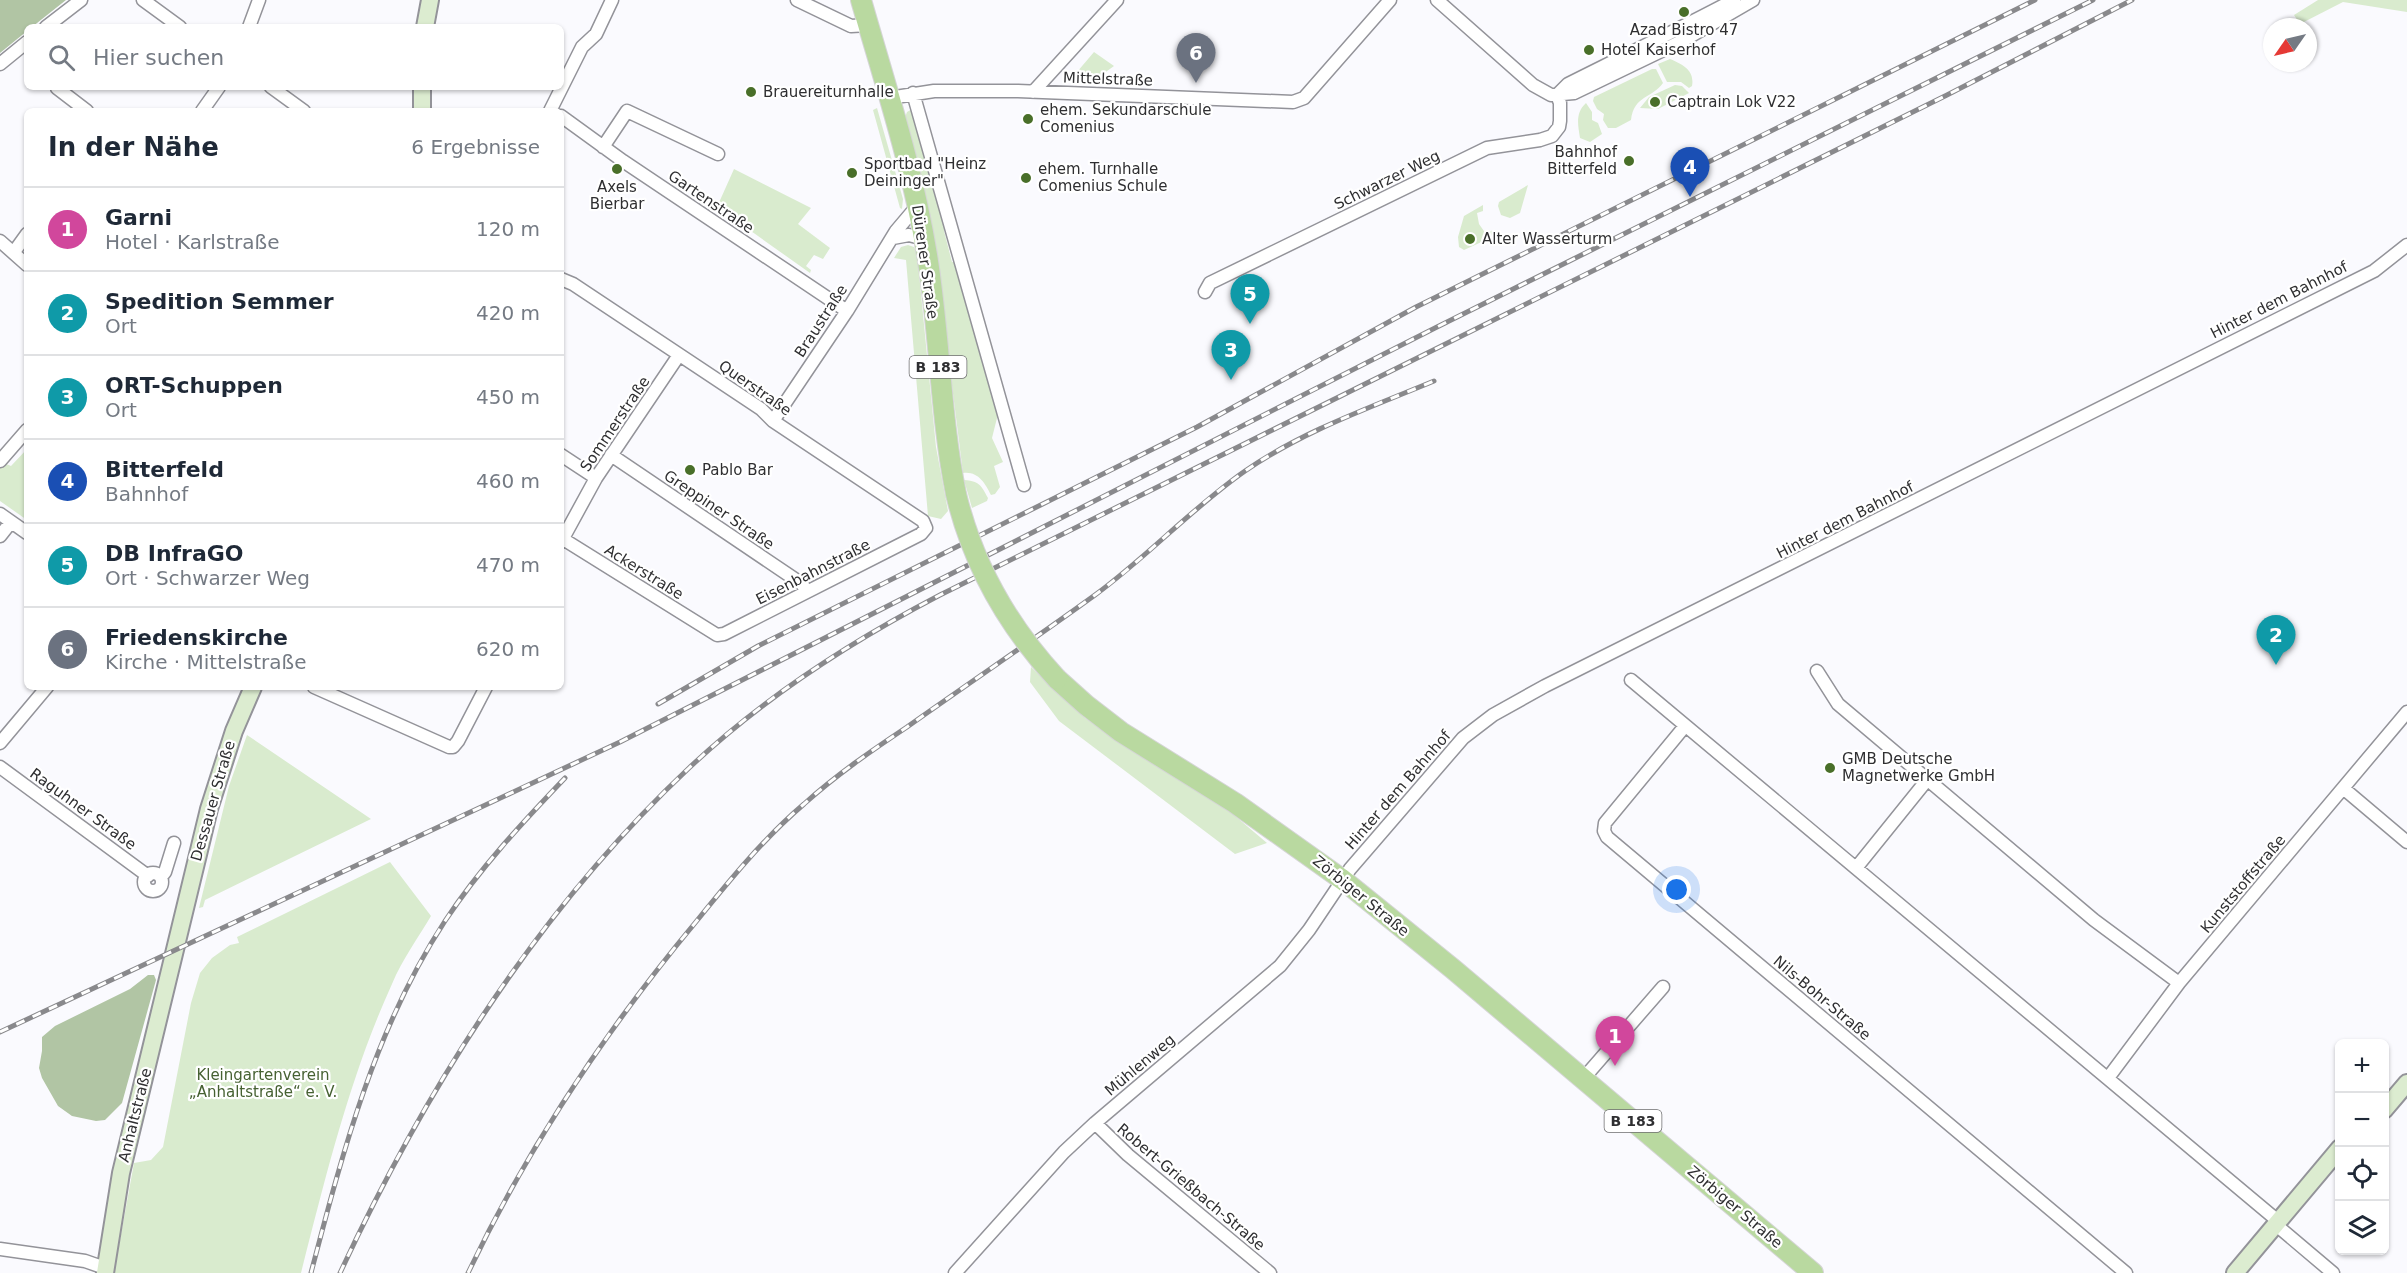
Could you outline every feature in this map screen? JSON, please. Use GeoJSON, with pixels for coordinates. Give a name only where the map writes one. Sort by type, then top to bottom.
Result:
{"type":"FeatureCollection","features":[{"type":"Feature","properties":{"kind":"main road","name":"Dürener Straße"},"geometry":{"type":"LineString","coordinates":[[861,0],[918,205],[924,239],[947,441],[956,494]]}},
{"type":"Feature","properties":{"kind":"main road","name":"Zörbiger Straße"},"geometry":{"type":"LineString","coordinates":[[956,494],[974,554],[998,602],[1028,647],[1057,679],[1112,725],[1235,803],[1343,880],[1813,1273]]}},
{"type":"Feature","properties":{"kind":"street"},"geometry":{"type":"LineString","coordinates":[[50,24],[81,0]]}},
{"type":"Feature","properties":{"kind":"street"},"geometry":{"type":"LineString","coordinates":[[143,0],[176,24]]}},
{"type":"Feature","properties":{"kind":"street"},"geometry":{"type":"LineString","coordinates":[[250,24],[259,0]]}},
{"type":"Feature","properties":{"kind":"street"},"geometry":{"type":"LineString","coordinates":[[426,24],[430,0]]}},
{"type":"Feature","properties":{"kind":"street"},"geometry":{"type":"LineString","coordinates":[[564,89],[582,47],[596,34],[612,0]]}},
{"type":"Feature","properties":{"kind":"street"},"geometry":{"type":"LineString","coordinates":[[797,0],[850,27],[868,25]]}},
{"type":"Feature","properties":{"kind":"street"},"geometry":{"type":"LineString","coordinates":[[1033,92],[1117,0]]}},
{"type":"Feature","properties":{"kind":"street","name":"Mittelstraße"},"geometry":{"type":"LineString","coordinates":[[889,98],[913,93],[1033,92],[1293,102],[1304,98],[1390,0]]}},
{"type":"Feature","properties":{"kind":"street"},"geometry":{"type":"LineString","coordinates":[[1437,0],[1539,91],[1551,95],[1574,93],[1638,63],[1754,0]]}},
{"type":"Feature","properties":{"kind":"street"},"geometry":{"type":"LineString","coordinates":[[1557,94],[1568,84],[1658,38],[1671,34],[1734,0]]}},
{"type":"Feature","properties":{"kind":"street"},"geometry":{"type":"LineString","coordinates":[[0,64],[24,44]]}},
{"type":"Feature","properties":{"kind":"street"},"geometry":{"type":"LineString","coordinates":[[60,90],[83,108]]}},
{"type":"Feature","properties":{"kind":"street"},"geometry":{"type":"LineString","coordinates":[[204,108],[217,90]]}},
{"type":"Feature","properties":{"kind":"street"},"geometry":{"type":"LineString","coordinates":[[275,90],[300,108]]}},
{"type":"Feature","properties":{"kind":"street"},"geometry":{"type":"LineString","coordinates":[[422,90],[422,108]]}},
{"type":"Feature","properties":{"kind":"street"},"geometry":{"type":"LineString","coordinates":[[556,108],[563,90]]}},
{"type":"Feature","properties":{"kind":"street","name":"Dürener Straße"},"geometry":{"type":"LineString","coordinates":[[913,93],[1024,485]]}},
{"type":"Feature","properties":{"kind":"street","name":"Schwarzer Weg"},"geometry":{"type":"LineString","coordinates":[[1205,292],[1210,283],[1487,148],[1552,136],[1559,127],[1560,121],[1560,103],[1557,94]]}},
{"type":"Feature","properties":{"kind":"street"},"geometry":{"type":"LineString","coordinates":[[603,147],[627,111],[718,154]]}},
{"type":"Feature","properties":{"kind":"street","name":"Gartenstraße"},"geometry":{"type":"LineString","coordinates":[[564,119],[847,310]]}},
{"type":"Feature","properties":{"kind":"street","name":"Braustraße"},"geometry":{"type":"LineString","coordinates":[[773,421],[904,220],[918,205]]}},
{"type":"Feature","properties":{"kind":"street"},"geometry":{"type":"LineString","coordinates":[[894,238],[909,235],[924,239]]}},
{"type":"Feature","properties":{"kind":"street"},"geometry":{"type":"LineString","coordinates":[[14,252],[24,238]]}},
{"type":"Feature","properties":{"kind":"street"},"geometry":{"type":"LineString","coordinates":[[0,241],[24,262]]}},
{"type":"Feature","properties":{"kind":"street","name":"Hinter dem Bahnhof"},"geometry":{"type":"LineString","coordinates":[[1343,880],[1455,746],[1475,727],[1499,711],[2374,271],[2407,245]]}},
{"type":"Feature","properties":{"kind":"street","name":"Querstraße"},"geometry":{"type":"LineString","coordinates":[[564,280],[573,284],[760,409],[773,421],[923,521],[926,528]]}},
{"type":"Feature","properties":{"kind":"street","name":"Sommerstraße"},"geometry":{"type":"LineString","coordinates":[[564,537],[596,478],[680,355]]}},
{"type":"Feature","properties":{"kind":"street"},"geometry":{"type":"LineString","coordinates":[[0,461],[24,433]]}},
{"type":"Feature","properties":{"kind":"street","name":"Greppiner Straße"},"geometry":{"type":"LineString","coordinates":[[611,455],[802,584],[807,592]]}},
{"type":"Feature","properties":{"kind":"street"},"geometry":{"type":"LineString","coordinates":[[564,457],[596,478]]}},
{"type":"Feature","properties":{"kind":"street"},"geometry":{"type":"LineString","coordinates":[[0,514],[24,531]]}},
{"type":"Feature","properties":{"kind":"street"},"geometry":{"type":"LineString","coordinates":[[0,536],[11,522]]}},
{"type":"Feature","properties":{"kind":"street","name":"Eisenbahnstraße"},"geometry":{"type":"LineString","coordinates":[[710,631],[717,635],[724,634],[921,534],[926,528]]}},
{"type":"Feature","properties":{"kind":"street","name":"Ackerstraße"},"geometry":{"type":"LineString","coordinates":[[564,542],[710,631]]}},
{"type":"Feature","properties":{"kind":"street"},"geometry":{"type":"LineString","coordinates":[[1817,671],[1838,704],[2094,920],[2179,983]]}},
{"type":"Feature","properties":{"kind":"street"},"geometry":{"type":"LineString","coordinates":[[1631,680],[2108,1078],[2332,1273]]}},
{"type":"Feature","properties":{"kind":"street"},"geometry":{"type":"LineString","coordinates":[[0,743],[44,690]]}},
{"type":"Feature","properties":{"kind":"street","name":"Dessauer Straße"},"geometry":{"type":"LineString","coordinates":[[172,958],[219,772],[252,690]]}},
{"type":"Feature","properties":{"kind":"street"},"geometry":{"type":"LineString","coordinates":[[321,690],[453,747],[484,690]]}},
{"type":"Feature","properties":{"kind":"street","name":"Kunststoffstraße"},"geometry":{"type":"LineString","coordinates":[[2108,1078],[2179,983],[2407,712]]}},
{"type":"Feature","properties":{"kind":"street","name":"Nils-Bohr-Straße"},"geometry":{"type":"LineString","coordinates":[[1685,726],[1605,823],[1607,837],[2126,1273]]}},
{"type":"Feature","properties":{"kind":"street","name":"Raguhner Straße"},"geometry":{"type":"LineString","coordinates":[[0,767],[154,876],[165,872],[174,843]]}},
{"type":"Feature","properties":{"kind":"street"},"geometry":{"type":"LineString","coordinates":[[1856,868],[1927,780]]}},
{"type":"Feature","properties":{"kind":"street"},"geometry":{"type":"LineString","coordinates":[[2343,788],[2407,842]]}},
{"type":"Feature","properties":{"kind":"street","name":"Mühlenweg"},"geometry":{"type":"LineString","coordinates":[[955,1273],[1064,1152],[1280,966],[1309,930],[1343,880]]}},
{"type":"Feature","properties":{"kind":"street","name":"Anhaltstraße"},"geometry":{"type":"LineString","coordinates":[[105,1270],[121,1173],[172,958]]}},
{"type":"Feature","properties":{"kind":"street"},"geometry":{"type":"LineString","coordinates":[[1583,1079],[1663,987]]}},
{"type":"Feature","properties":{"kind":"street"},"geometry":{"type":"LineString","coordinates":[[2387,1093],[2407,1068]]}},
{"type":"Feature","properties":{"kind":"street"},"geometry":{"type":"LineString","coordinates":[[2389,1105],[2407,1083]]}},
{"type":"Feature","properties":{"kind":"street","name":"Robert-Grießbach-Straße"},"geometry":{"type":"LineString","coordinates":[[1095,1123],[1128,1155],[1269,1273]]}},
{"type":"Feature","properties":{"kind":"street"},"geometry":{"type":"LineString","coordinates":[[2248,1273],[2279,1226],[2335,1154]]}},
{"type":"Feature","properties":{"kind":"street"},"geometry":{"type":"LineString","coordinates":[[2235,1273],[2335,1169]]}},
{"type":"Feature","properties":{"kind":"street"},"geometry":{"type":"LineString","coordinates":[[0,1249],[85,1261],[105,1270]]}},
{"type":"Feature","properties":{"kind":"green space"},"geometry":{"type":"Polygon","coordinates":[[[0,0],[66,0],[36,24],[24,24],[24,33],[0,53],[0,0]]]}},
{"type":"Feature","properties":{"kind":"green space"},"geometry":{"type":"Polygon","coordinates":[[[2318,0],[2407,0],[2407,12],[2343,2],[2312,18],[2296,18],[2294,15],[2318,0]]]}},
{"type":"Feature","properties":{"kind":"green space"},"geometry":{"type":"Polygon","coordinates":[[[1094,52],[1114,66],[1092,82],[1077,72],[1094,52]]]}},
{"type":"Feature","properties":{"kind":"green space"},"geometry":{"type":"Polygon","coordinates":[[[1670,59],[1690,72],[1692,86],[1689,88],[1681,82],[1667,82],[1658,64],[1670,59]]]}},
{"type":"Feature","properties":{"kind":"green space"},"geometry":{"type":"Polygon","coordinates":[[[1656,69],[1663,83],[1640,101],[1631,120],[1616,128],[1608,128],[1603,120],[1604,114],[1597,109],[1593,101],[1594,97],[1656,69]]]}},
{"type":"Feature","properties":{"kind":"green space"},"geometry":{"type":"Polygon","coordinates":[[[1675,85],[1682,86],[1689,93],[1658,109],[1640,108],[1649,97],[1675,85]]]}},
{"type":"Feature","properties":{"kind":"green space"},"geometry":{"type":"Polygon","coordinates":[[[1586,103],[1592,112],[1592,120],[1598,123],[1602,134],[1590,142],[1580,138],[1578,119],[1586,103]]]}},
{"type":"Feature","properties":{"kind":"green space"},"geometry":{"type":"Polygon","coordinates":[[[877,108],[903,199],[902,209],[873,110],[877,108]]]}},
{"type":"Feature","properties":{"kind":"green space"},"geometry":{"type":"Polygon","coordinates":[[[912,109],[946,222],[944,231],[952,262],[957,262],[999,410],[992,438],[1003,462],[994,466],[1000,487],[995,494],[991,495],[977,476],[963,473],[933,234],[904,120],[907,112],[912,109]]]}},
{"type":"Feature","properties":{"kind":"green space"},"geometry":{"type":"Polygon","coordinates":[[[734,169],[811,208],[798,224],[830,248],[823,259],[814,255],[806,266],[811,270],[810,273],[717,207],[734,169]]]}},
{"type":"Feature","properties":{"kind":"green space"},"geometry":{"type":"Polygon","coordinates":[[[1528,185],[1520,213],[1510,218],[1501,215],[1499,202],[1528,185]]]}},
{"type":"Feature","properties":{"kind":"green space"},"geometry":{"type":"Polygon","coordinates":[[[1483,205],[1483,211],[1477,213],[1479,224],[1486,234],[1493,230],[1499,234],[1464,250],[1459,247],[1458,237],[1464,216],[1483,205]]]}},
{"type":"Feature","properties":{"kind":"green space"},"geometry":{"type":"Polygon","coordinates":[[[908,245],[914,247],[917,253],[936,447],[948,511],[941,519],[928,516],[906,260],[894,258],[901,247],[908,245]]]}},
{"type":"Feature","properties":{"kind":"green space"},"geometry":{"type":"Polygon","coordinates":[[[24,452],[24,518],[0,501],[0,468],[4,463],[11,466],[24,452]]]}},
{"type":"Feature","properties":{"kind":"green space"},"geometry":{"type":"Polygon","coordinates":[[[964,480],[979,484],[988,498],[987,501],[972,508],[964,480]]]}},
{"type":"Feature","properties":{"kind":"green space"},"geometry":{"type":"Polygon","coordinates":[[[1031,667],[1085,718],[1120,743],[1228,810],[1267,843],[1235,854],[1059,721],[1030,682],[1031,667]]]}},
{"type":"Feature","properties":{"kind":"green space"},"geometry":{"type":"Polygon","coordinates":[[[247,735],[371,819],[205,900],[203,907],[199,908],[229,786],[247,735]]]}},
{"type":"Feature","properties":{"kind":"green space","name":"Kleingartenverein „Anhaltstraße“ e. V."},"geometry":{"type":"Polygon","coordinates":[[[390,862],[431,916],[396,975],[364,1054],[340,1126],[301,1273],[114,1273],[134,1163],[151,1160],[163,1147],[191,1003],[200,973],[212,958],[230,945],[239,943],[237,937],[390,862]]]}},
{"type":"Feature","properties":{"kind":"green space"},"geometry":{"type":"Polygon","coordinates":[[[148,975],[154,975],[156,980],[122,1103],[105,1120],[96,1121],[72,1116],[58,1106],[42,1078],[39,1068],[42,1037],[55,1026],[130,989],[148,975]]]}},
{"type":"Feature","properties":{"kind":"railway"},"geometry":{"type":"LineString","coordinates":[[658,704],[758,646],[1197,427],[1416,307],[2035,0]]}},
{"type":"Feature","properties":{"kind":"railway"},"geometry":{"type":"LineString","coordinates":[[0,1032],[620,742],[1435,328],[2093,0]]}},
{"type":"Feature","properties":{"kind":"railway"},"geometry":{"type":"LineString","coordinates":[[340,1273],[410,1135],[449,1068],[535,941],[634,823],[717,742],[777,695],[873,632],[940,595],[1947,95],[2132,0]]}},
{"type":"Feature","properties":{"kind":"railway"},"geometry":{"type":"LineString","coordinates":[[468,1273],[491,1226],[543,1135],[630,1005],[721,892],[760,846],[789,817],[854,764],[1095,595],[1225,485],[1245,471],[1313,432],[1434,381]]}},
{"type":"Feature","properties":{"kind":"railway"},"geometry":{"type":"LineString","coordinates":[[311,1273],[349,1136],[364,1091],[380,1047],[420,962],[472,883],[517,829],[565,778]]}},
{"type":"Feature","properties":{"kind":"place","name":"Azad Bistro 47"},"geometry":{"type":"Point","coordinates":[1684,12]}},
{"type":"Feature","properties":{"kind":"place","name":"Hotel Kaiserhof"},"geometry":{"type":"Point","coordinates":[1589,50]}},
{"type":"Feature","properties":{"kind":"place","name":"Friedenskirche"},"geometry":{"type":"Point","coordinates":[1196,83]}},
{"type":"Feature","properties":{"kind":"place","name":"Brauereiturnhalle"},"geometry":{"type":"Point","coordinates":[751,92]}},
{"type":"Feature","properties":{"kind":"place","name":"Captrain Lok V22"},"geometry":{"type":"Point","coordinates":[1655,102]}},
{"type":"Feature","properties":{"kind":"place","name":"ehem. Sekundarschule Comenius"},"geometry":{"type":"Point","coordinates":[1028,119]}},
{"type":"Feature","properties":{"kind":"place","name":"Bahnhof Bitterfeld"},"geometry":{"type":"Point","coordinates":[1629,161]}},
{"type":"Feature","properties":{"kind":"place","name":"Axels Bierbar"},"geometry":{"type":"Point","coordinates":[617,169]}},
{"type":"Feature","properties":{"kind":"place","name":"Sportbad \"Heinz Deininger\""},"geometry":{"type":"Point","coordinates":[852,173]}},
{"type":"Feature","properties":{"kind":"place","name":"ehem. Turnhalle Comenius Schule"},"geometry":{"type":"Point","coordinates":[1026,178]}},
{"type":"Feature","properties":{"kind":"place","name":"Bitterfeld"},"geometry":{"type":"Point","coordinates":[1690,197]}},
{"type":"Feature","properties":{"kind":"place","name":"Alter Wasserturm"},"geometry":{"type":"Point","coordinates":[1470,239]}},
{"type":"Feature","properties":{"kind":"place","name":"DB InfraGO"},"geometry":{"type":"Point","coordinates":[1250,324]}},
{"type":"Feature","properties":{"kind":"place","name":"ORT-Schuppen"},"geometry":{"type":"Point","coordinates":[1231,380]}},
{"type":"Feature","properties":{"kind":"place","name":"Pablo Bar"},"geometry":{"type":"Point","coordinates":[690,470]}},
{"type":"Feature","properties":{"kind":"place","name":"Spedition Semmer"},"geometry":{"type":"Point","coordinates":[2276,665]}},
{"type":"Feature","properties":{"kind":"place","name":"GMB Deutsche Magnetwerke GmbH"},"geometry":{"type":"Point","coordinates":[1830,768]}},
{"type":"Feature","properties":{"kind":"place","name":"Garni"},"geometry":{"type":"Point","coordinates":[1615,1066]}}]}
